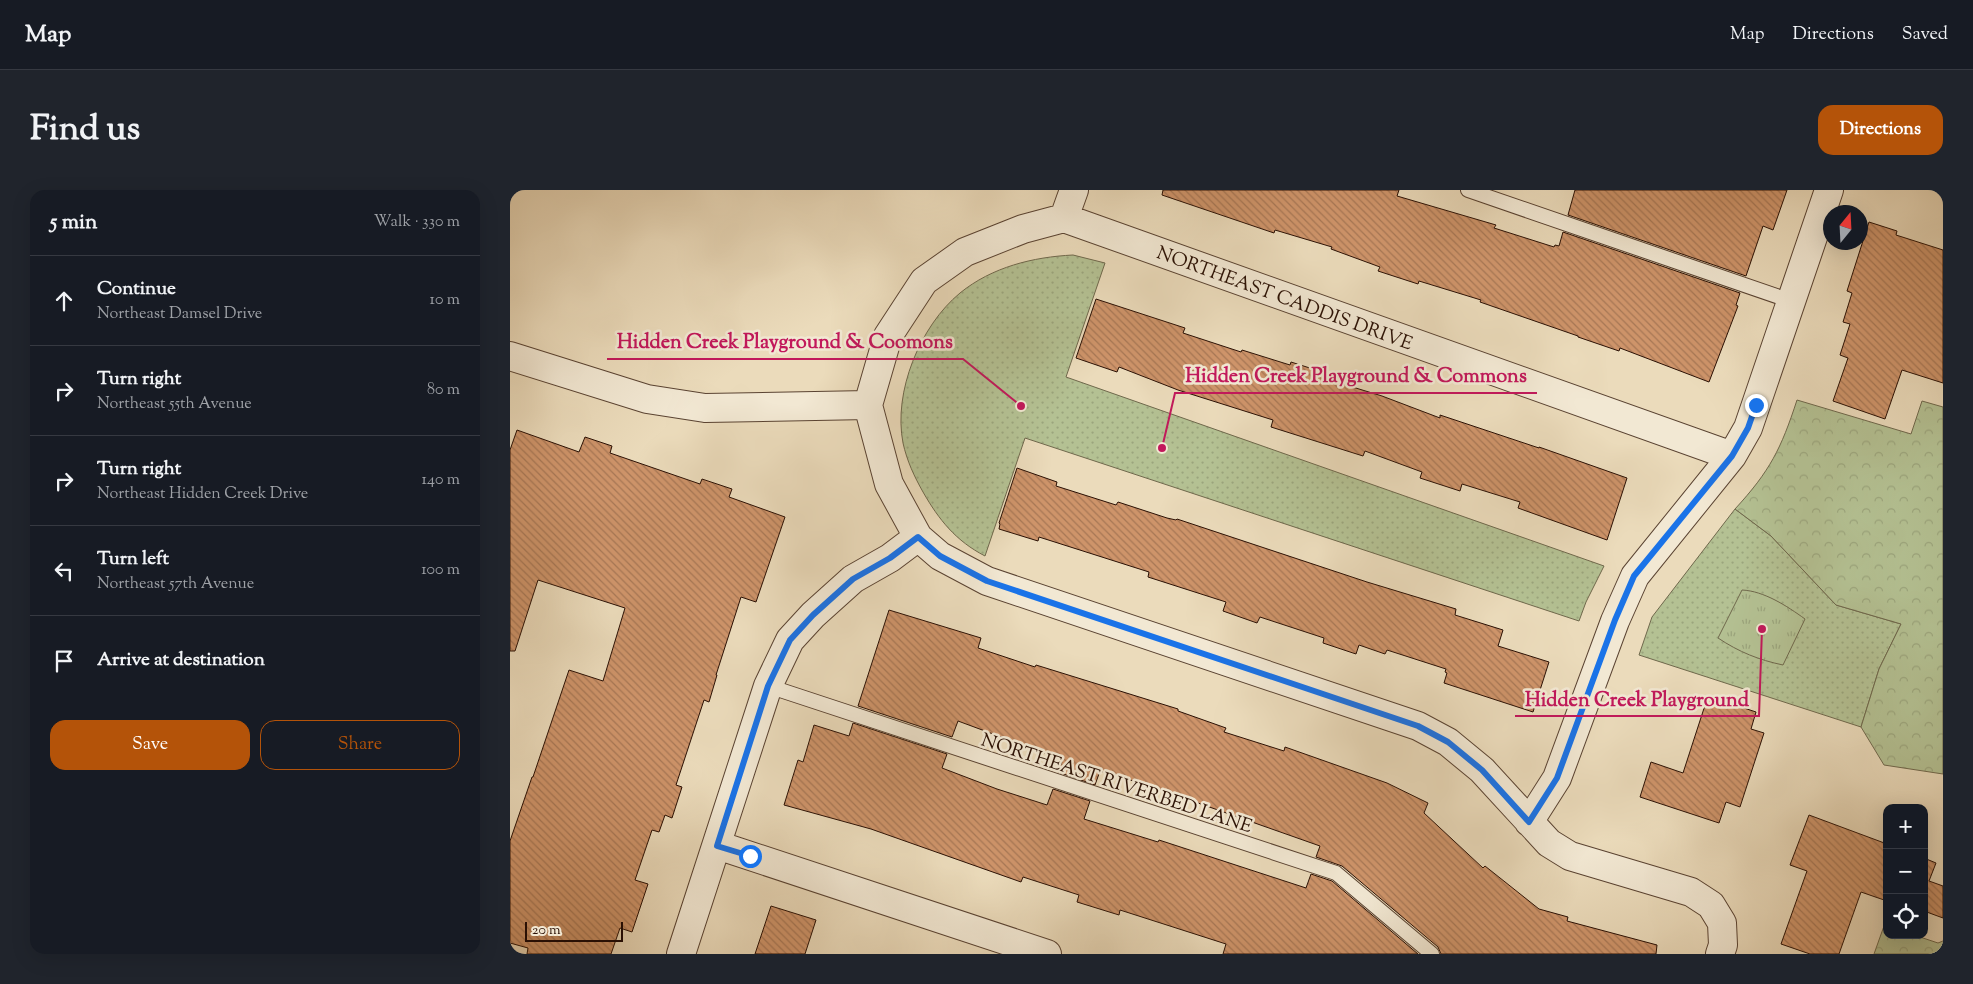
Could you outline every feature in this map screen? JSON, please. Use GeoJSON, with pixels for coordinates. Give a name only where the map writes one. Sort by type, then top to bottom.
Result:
{"type":"FeatureCollection","features":[{"type":"Feature","properties":{"kind":"street"},"geometry":{"type":"LineString","coordinates":[[1074,190],[1064,218],[1023,229],[965,252],[924,281],[888,336],[868,405],[889,484],[918,537],[940,556],[987,581],[1418,726],[1448,742],[1482,770],[1549,842],[1570,856],[1692,892],[1711,905],[1722,923],[1723,945],[1720,954]]}},
{"type":"Feature","properties":{"kind":"street"},"geometry":{"type":"LineString","coordinates":[[1529,822],[1557,778],[1615,620],[1634,576],[1732,456],[1748,428],[1829,190]]}},
{"type":"Feature","properties":{"kind":"street","name":"NORTHEAST CADDIS DRIVE"},"geometry":{"type":"LineString","coordinates":[[1064,218],[1732,456]]}},
{"type":"Feature","properties":{"kind":"street"},"geometry":{"type":"LineString","coordinates":[[510,356],[647,400],[705,408],[868,405]]}},
{"type":"Feature","properties":{"kind":"street"},"geometry":{"type":"LineString","coordinates":[[681,954],[768,686],[790,640],[813,615],[853,579],[890,558],[918,537]]}},
{"type":"Feature","properties":{"kind":"street"},"geometry":{"type":"LineString","coordinates":[[717,846],[1005,948],[1047,954]]}},
{"type":"Feature","properties":{"kind":"lane"},"geometry":{"type":"LineString","coordinates":[[1468,190],[1792,301]]}},
{"type":"Feature","properties":{"kind":"lane","name":"NORTHEAST RIVERBED LANE"},"geometry":{"type":"LineString","coordinates":[[768,686],[1336,873],[1432,954]]}},
{"type":"Feature","properties":{"kind":"green space"},"geometry":{"type":"Polygon","coordinates":[[[1073,255],[1105,263],[1066,377],[1604,566],[1579,621],[1025,438],[985,556],[965,544],[942,521],[929,502],[914,474],[903,443],[902,403],[913,361],[933,323],[960,293],[972,284],[999,270],[1014,265],[1043,258],[1073,255]]]}},
{"type":"Feature","properties":{"kind":"green space"},"geometry":{"type":"Polygon","coordinates":[[[1797,400],[1911,434],[1922,401],[1943,407],[1943,774],[1884,765],[1861,727],[1879,669],[1901,624],[1836,605],[1771,536],[1735,509],[1757,483],[1773,459],[1780,446],[1797,400]]]}},
{"type":"Feature","properties":{"kind":"green space"},"geometry":{"type":"Polygon","coordinates":[[[1735,509],[1771,536],[1836,605],[1901,624],[1879,669],[1861,727],[1639,655],[1652,617],[1735,509]]]}},
{"type":"Feature","properties":{"kind":"green space"},"geometry":{"type":"Polygon","coordinates":[[[1742,590],[1767,596],[1805,619],[1783,665],[1749,655],[1718,638],[1742,590]]]}},
{"type":"Feature","properties":{"kind":"green space"},"geometry":{"type":"Polygon","coordinates":[[[1883,929],[1883,939],[1926,939],[1938,943],[1943,941],[1943,954],[1874,954],[1883,929]]]}},
{"type":"Feature","properties":{"kind":"building"},"geometry":{"type":"Polygon","coordinates":[[[1163,190],[1399,190],[1397,196],[1496,225],[1494,228],[1554,247],[1555,245],[1559,246],[1563,232],[1740,293],[1736,305],[1738,306],[1709,382],[1620,348],[1619,351],[1480,302],[1481,300],[1419,281],[1418,284],[1378,271],[1380,267],[1331,249],[1332,247],[1275,230],[1274,233],[1162,195],[1163,190]]]}},
{"type":"Feature","properties":{"kind":"building"},"geometry":{"type":"Polygon","coordinates":[[[1575,190],[1787,190],[1773,230],[1763,226],[1746,276],[1568,215],[1575,190]]]}},
{"type":"Feature","properties":{"kind":"building"},"geometry":{"type":"Polygon","coordinates":[[[1869,222],[1897,231],[1896,235],[1943,250],[1943,383],[1902,370],[1885,419],[1833,401],[1848,358],[1840,355],[1850,324],[1843,322],[1852,293],[1847,291],[1860,250],[1868,250],[1869,222]]]}},
{"type":"Feature","properties":{"kind":"building"},"geometry":{"type":"Polygon","coordinates":[[[1096,299],[1185,328],[1183,333],[1241,352],[1242,350],[1290,365],[1291,362],[1338,377],[1336,382],[1382,396],[1440,418],[1440,415],[1539,447],[1627,478],[1607,540],[1518,508],[1520,502],[1462,484],[1460,491],[1420,478],[1422,472],[1365,451],[1363,456],[1271,427],[1273,420],[1178,390],[1119,367],[1117,372],[1076,358],[1096,299]]]}},
{"type":"Feature","properties":{"kind":"building"},"geometry":{"type":"Polygon","coordinates":[[[517,430],[579,452],[585,437],[612,446],[610,453],[700,484],[702,479],[732,489],[729,497],[785,517],[756,602],[741,597],[709,702],[704,700],[676,785],[682,787],[672,818],[665,815],[659,832],[652,830],[635,880],[648,884],[632,932],[620,928],[611,954],[527,954],[528,948],[510,943],[510,841],[569,670],[603,681],[625,608],[538,580],[515,651],[510,651],[510,450],[517,430]]]}},
{"type":"Feature","properties":{"kind":"building"},"geometry":{"type":"Polygon","coordinates":[[[1017,468],[1057,482],[1056,486],[1116,505],[1118,502],[1167,518],[1177,519],[1367,582],[1456,609],[1455,615],[1503,630],[1498,646],[1549,662],[1533,712],[1444,683],[1447,673],[1445,672],[1446,669],[1387,650],[1385,654],[1359,645],[1356,654],[1323,643],[1324,638],[1260,617],[1257,623],[1223,611],[1226,602],[1148,577],[1149,572],[1039,537],[1038,541],[999,529],[999,523],[1017,468]]]}},
{"type":"Feature","properties":{"kind":"building"},"geometry":{"type":"Polygon","coordinates":[[[889,610],[981,638],[978,648],[1035,667],[1036,665],[1178,709],[1178,711],[1226,728],[1224,732],[1284,751],[1285,747],[1387,783],[1428,803],[1424,813],[1483,868],[1485,866],[1539,909],[1568,917],[1567,921],[1657,945],[1656,954],[1441,954],[1438,947],[1342,866],[1316,857],[1320,846],[1147,785],[1100,771],[1095,785],[1058,772],[1063,759],[1011,742],[958,721],[952,737],[858,706],[889,610]]]}},
{"type":"Feature","properties":{"kind":"building"},"geometry":{"type":"Polygon","coordinates":[[[1708,696],[1756,712],[1751,729],[1764,733],[1740,807],[1726,802],[1719,823],[1640,797],[1651,762],[1683,773],[1708,696]]]}},
{"type":"Feature","properties":{"kind":"building"},"geometry":{"type":"Polygon","coordinates":[[[853,723],[947,754],[942,768],[997,789],[1047,805],[1053,789],[1090,801],[1084,819],[1158,842],[1159,840],[1306,888],[1311,874],[1332,881],[1418,954],[1223,954],[1226,944],[1120,910],[1119,915],[1077,902],[1079,895],[1023,877],[1021,882],[871,829],[784,805],[798,760],[803,762],[814,725],[849,736],[853,723]]]}},
{"type":"Feature","properties":{"kind":"building"},"geometry":{"type":"Polygon","coordinates":[[[1809,815],[1883,843],[1883,900],[1861,892],[1839,954],[1810,954],[1781,944],[1807,871],[1790,865],[1809,815]]]}},
{"type":"Feature","properties":{"kind":"building"},"geometry":{"type":"Polygon","coordinates":[[[1928,860],[1936,863],[1929,881],[1943,886],[1943,918],[1928,912],[1928,860]]]}},
{"type":"Feature","properties":{"kind":"building"},"geometry":{"type":"Polygon","coordinates":[[[771,906],[816,920],[805,954],[755,954],[771,906]]]}},
{"type":"Feature","properties":{"kind":"place","name":"Hidden Creek Playground & Coomons"},"geometry":{"type":"Point","coordinates":[1021,406]}},
{"type":"Feature","properties":{"kind":"place","name":"Hidden Creek Playground & Commons"},"geometry":{"type":"Point","coordinates":[1162,448]}},
{"type":"Feature","properties":{"kind":"place","name":"Hidden Creek Playground"},"geometry":{"type":"Point","coordinates":[1762,629]}},
{"type":"Feature","properties":{"kind":"route"},"geometry":{"type":"LineString","coordinates":[[750,856],[717,846],[773,672],[790,640],[813,615],[853,579],[890,558],[918,537],[940,556],[987,581],[1418,726],[1448,742],[1482,770],[1529,822],[1557,778],[1615,620],[1634,576],[1732,456],[1748,428],[1756,405]]}}]}
